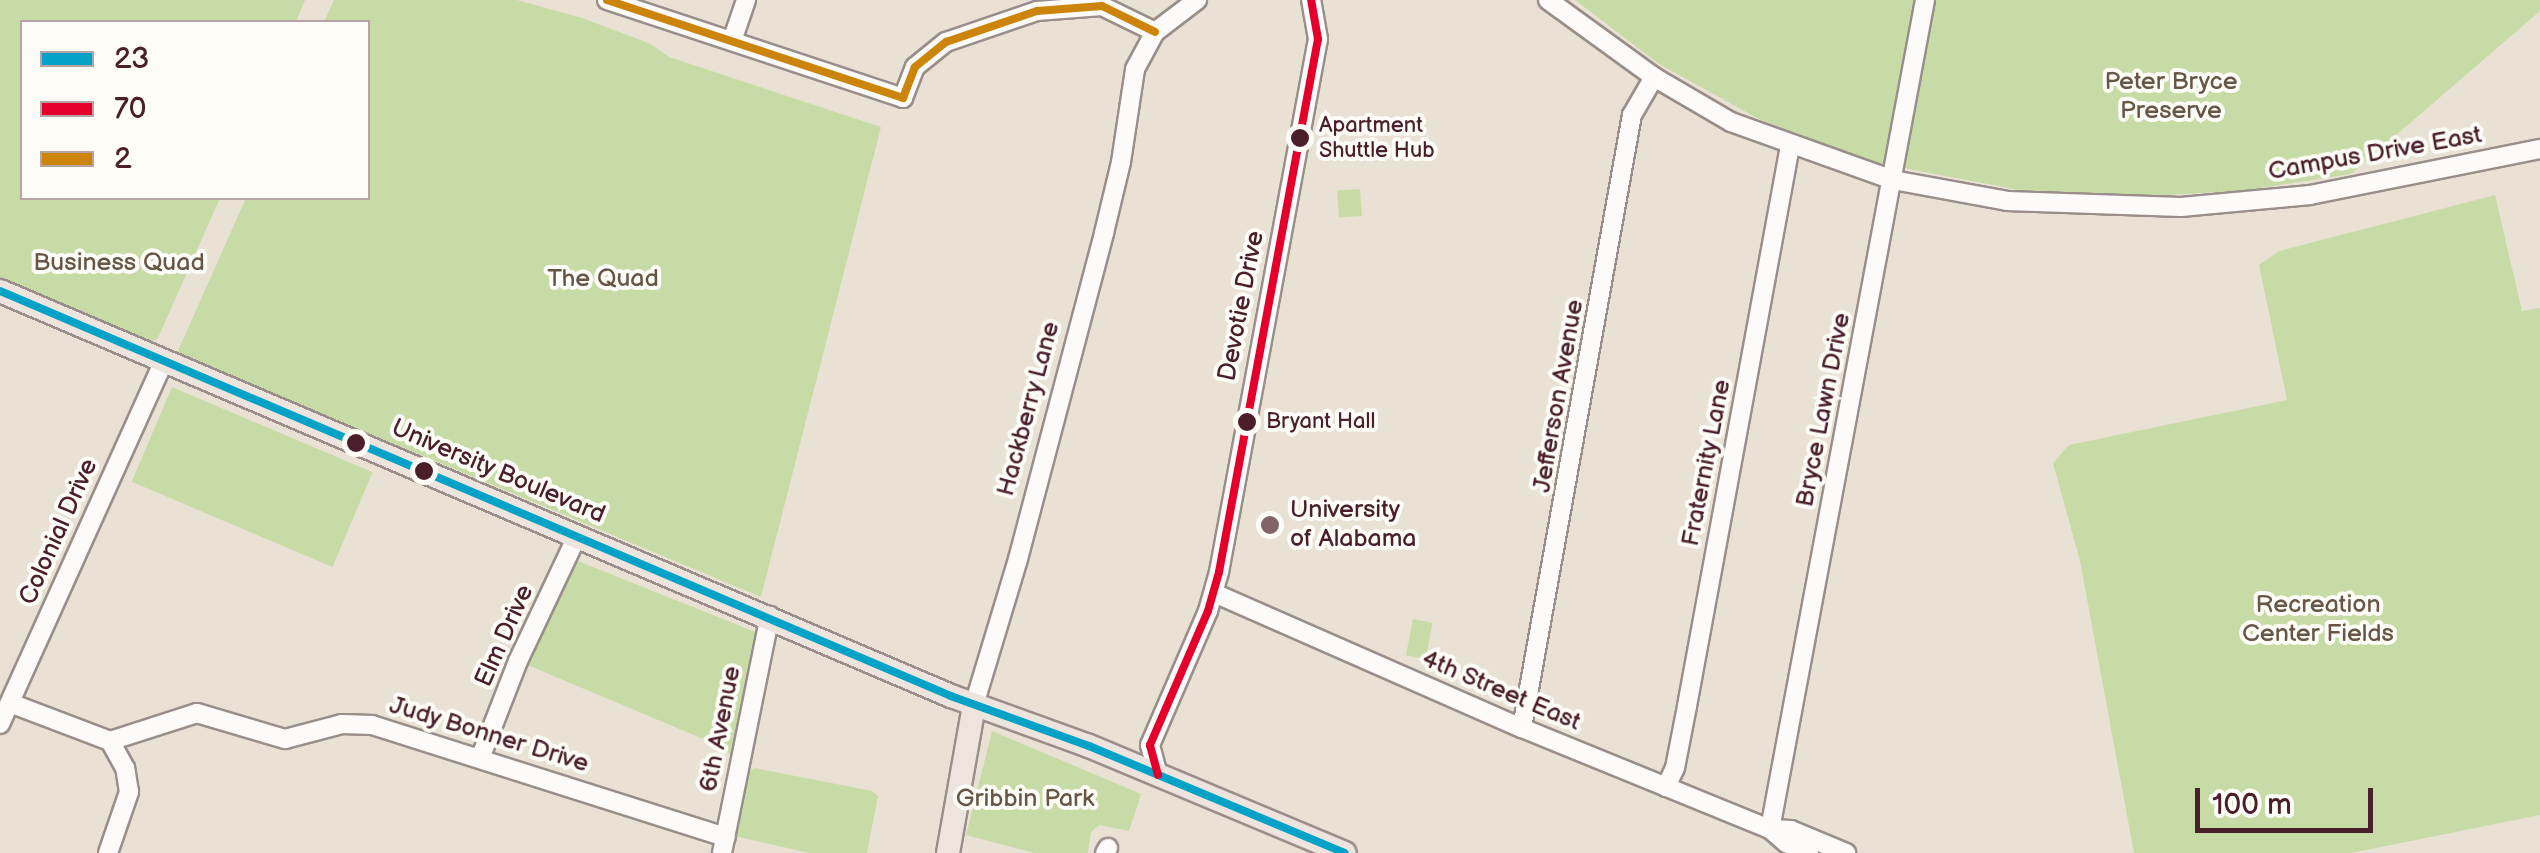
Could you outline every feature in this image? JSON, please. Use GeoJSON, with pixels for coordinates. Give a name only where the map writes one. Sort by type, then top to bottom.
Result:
{"type":"FeatureCollection","features":[{"type":"Feature","properties":{"kind":"main road","name":"University Boulevard"},"geometry":{"type":"LineString","coordinates":[[0,291],[974,705],[996,708],[1345,853]]}},
{"type":"Feature","properties":{"kind":"main road","name":"University Boulevard"},"geometry":{"type":"LineString","coordinates":[[974,705],[993,723],[1309,853]]}},
{"type":"Feature","properties":{"kind":"main road","name":"Hackberry Lane"},"geometry":{"type":"LineString","coordinates":[[948,853],[974,705]]}},
{"type":"Feature","properties":{"kind":"street"},"geometry":{"type":"LineString","coordinates":[[607,0],[902,98],[914,67],[946,42],[1037,11],[1102,6],[1156,32]]}},
{"type":"Feature","properties":{"kind":"street"},"geometry":{"type":"LineString","coordinates":[[732,41],[746,0]]}},
{"type":"Feature","properties":{"kind":"street","name":"Hackberry Lane"},"geometry":{"type":"LineString","coordinates":[[974,705],[1018,559],[1104,232],[1121,162],[1135,69],[1156,32],[1196,0]]}},
{"type":"Feature","properties":{"kind":"street","name":"Devotie Drive"},"geometry":{"type":"LineString","coordinates":[[1158,774],[1150,745],[1214,593],[1318,39],[1311,0]]}},
{"type":"Feature","properties":{"kind":"street","name":"Campus Drive East"},"geometry":{"type":"LineString","coordinates":[[1548,0],[1654,78],[1732,122],[1893,180],[2007,201],[2181,207],[2310,195],[2540,149]]}},
{"type":"Feature","properties":{"kind":"street","name":"Bryce Lawn Drive"},"geometry":{"type":"LineString","coordinates":[[1770,829],[1925,0]]}},
{"type":"Feature","properties":{"kind":"street","name":"Jefferson Avenue"},"geometry":{"type":"LineString","coordinates":[[1522,728],[1635,108],[1654,78]]}},
{"type":"Feature","properties":{"kind":"street","name":"Fraternity Lane"},"geometry":{"type":"LineString","coordinates":[[1666,786],[1678,753],[1790,146]]}},
{"type":"Feature","properties":{"kind":"street","name":"Colonial Drive"},"geometry":{"type":"LineString","coordinates":[[0,724],[164,360]]}},
{"type":"Feature","properties":{"kind":"street","name":"Elm Drive"},"geometry":{"type":"LineString","coordinates":[[482,756],[518,662],[577,536]]}},
{"type":"Feature","properties":{"kind":"street","name":"4th Street East"},"geometry":{"type":"LineString","coordinates":[[1214,593],[1522,728],[1770,829],[1809,853]]}},
{"type":"Feature","properties":{"kind":"street","name":"6th Avenue"},"geometry":{"type":"LineString","coordinates":[[724,845],[770,616]]}},
{"type":"Feature","properties":{"kind":"street"},"geometry":{"type":"LineString","coordinates":[[10,703],[110,741],[122,761],[129,792],[108,853]]}},
{"type":"Feature","properties":{"kind":"street","name":"Judy Bonner Drive"},"geometry":{"type":"LineString","coordinates":[[110,741],[196,713],[276,738],[294,739],[342,724],[372,724],[482,756],[724,845]]}},
{"type":"Feature","properties":{"kind":"street"},"geometry":{"type":"LineString","coordinates":[[1114,756],[1136,748],[1155,731]]}},
{"type":"Feature","properties":{"kind":"street","name":"4th Street East"},"geometry":{"type":"LineString","coordinates":[[1770,829],[1791,830],[1846,853]]}},
{"type":"Feature","properties":{"kind":"green space","name":"Business Quad"},"geometry":{"type":"Polygon","coordinates":[[[0,0],[305,0],[297,20],[20,20],[20,200],[219,200],[158,338],[151,342],[98,325],[0,282],[0,0]]]}},
{"type":"Feature","properties":{"kind":"green space","name":"The Quad"},"geometry":{"type":"Polygon","coordinates":[[[334,0],[517,0],[582,18],[651,44],[669,57],[881,127],[761,597],[177,353],[245,200],[370,200],[370,20],[325,20],[334,0]]]}},
{"type":"Feature","properties":{"kind":"green space","name":"Peter Bryce Preserve"},"geometry":{"type":"Polygon","coordinates":[[[1575,0],[2540,0],[2540,11],[2351,174],[2248,190],[2152,196],[2019,190],[1867,161],[1759,119],[1659,64],[1575,0]]]}},
{"type":"Feature","properties":{"kind":"green space"},"geometry":{"type":"Polygon","coordinates":[[[1360,189],[1362,216],[1339,218],[1337,191],[1360,189]]]}},
{"type":"Feature","properties":{"kind":"green space","name":"Recreation Center Fields"},"geometry":{"type":"Polygon","coordinates":[[[2495,195],[2522,311],[2540,308],[2540,815],[2351,853],[2134,853],[2080,561],[2053,463],[2069,445],[2287,400],[2259,265],[2279,251],[2495,195]]]}},
{"type":"Feature","properties":{"kind":"green space"},"geometry":{"type":"Polygon","coordinates":[[[172,387],[373,472],[332,567],[132,482],[172,387]]]}},
{"type":"Feature","properties":{"kind":"green space"},"geometry":{"type":"Polygon","coordinates":[[[568,557],[763,635],[741,762],[715,744],[518,661],[568,557]]]}},
{"type":"Feature","properties":{"kind":"green space"},"geometry":{"type":"Polygon","coordinates":[[[1413,619],[1433,623],[1426,659],[1406,655],[1413,619]]]}},
{"type":"Feature","properties":{"kind":"green space","name":"Gribbin Park"},"geometry":{"type":"Polygon","coordinates":[[[992,731],[1141,794],[1129,831],[1099,825],[1091,832],[1088,853],[1034,853],[966,835],[992,731]]]}},
{"type":"Feature","properties":{"kind":"green space"},"geometry":{"type":"Polygon","coordinates":[[[755,768],[872,791],[878,796],[867,853],[809,853],[734,836],[746,774],[755,768]]]}},
{"type":"Feature","properties":{"kind":"transit line","name":"2"},"geometry":{"type":"LineString","coordinates":[[607,0],[903,98],[915,67],[946,42],[1037,11],[1102,6],[1155,32]]}},
{"type":"Feature","properties":{"kind":"transit line","name":"70"},"geometry":{"type":"LineString","coordinates":[[1158,775],[1150,745],[1208,611],[1219,572],[1318,39],[1311,0]]}},
{"type":"Feature","properties":{"kind":"transit line","name":"23"},"geometry":{"type":"LineString","coordinates":[[0,291],[951,696],[1089,746],[1345,853]]}},
{"type":"Feature","properties":{"kind":"place","name":"Apartment Shuttle Hub"},"geometry":{"type":"Point","coordinates":[1300,138]}},
{"type":"Feature","properties":{"kind":"place","name":"Bryant Hall"},"geometry":{"type":"Point","coordinates":[1247,422]}},
{"type":"Feature","properties":{"kind":"place","name":"University of Alabama"},"geometry":{"type":"Point","coordinates":[1270,525]}}]}
